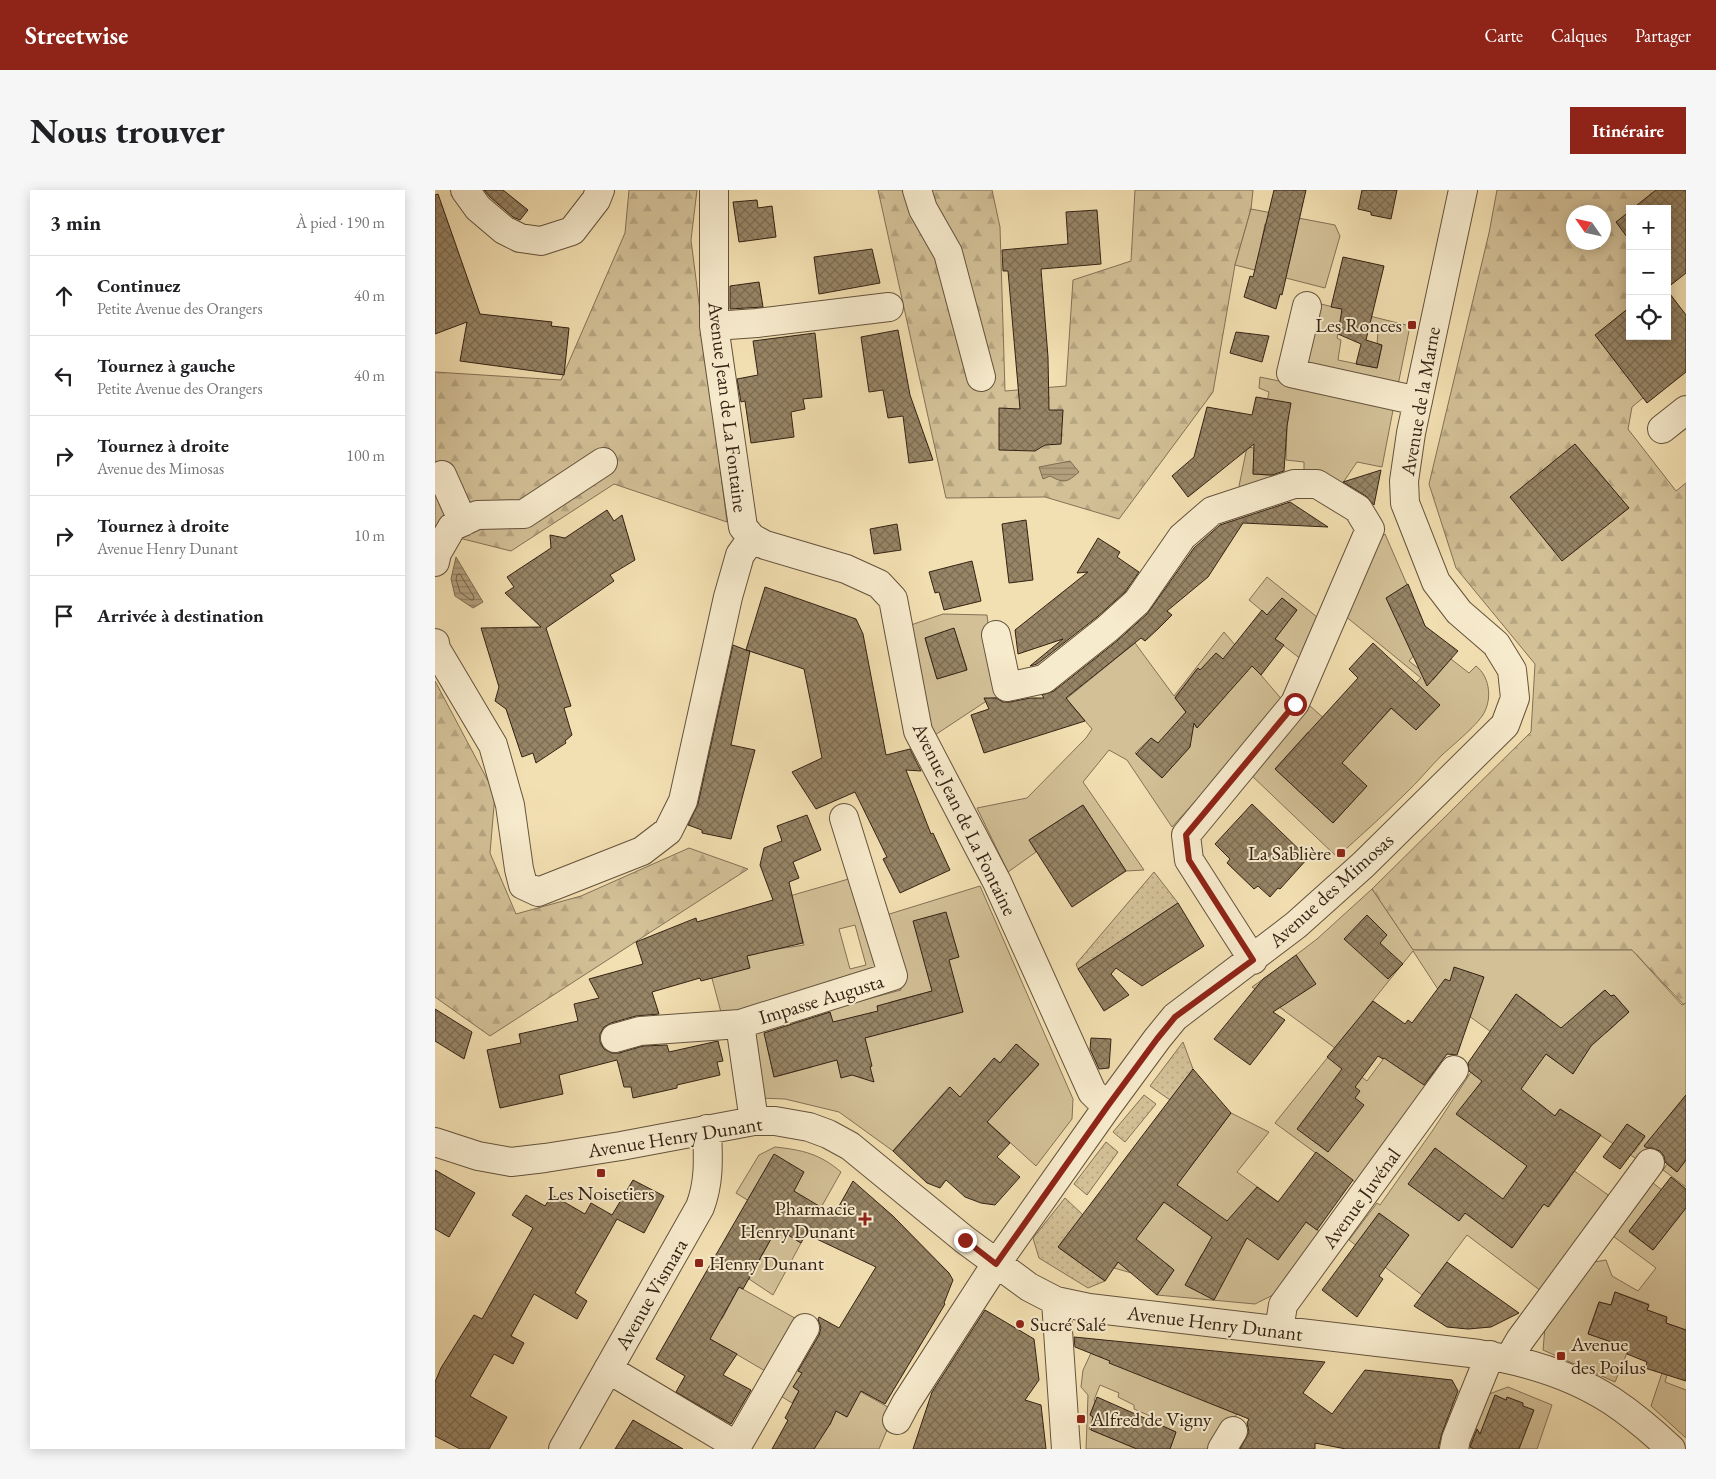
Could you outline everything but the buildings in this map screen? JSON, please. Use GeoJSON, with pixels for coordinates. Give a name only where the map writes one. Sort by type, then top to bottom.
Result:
{"type":"FeatureCollection","features":[{"type":"Feature","properties":{"kind":"street"},"geometry":{"type":"LineString","coordinates":[[465,190],[478,208],[505,230],[520,238],[541,241],[571,231],[596,200],[599,190]]}},
{"type":"Feature","properties":{"kind":"street","name":"Avenue Jean de La Fontaine"},"geometry":{"type":"LineString","coordinates":[[713,190],[714,326],[743,527],[751,538],[765,545],[847,568],[879,584],[893,599],[918,730],[997,882],[1091,1092],[1107,1107]]}},
{"type":"Feature","properties":{"kind":"street"},"geometry":{"type":"LineString","coordinates":[[917,190],[923,209],[948,253],[981,377]]}},
{"type":"Feature","properties":{"kind":"street","name":"Avenue de la Marne"},"geometry":{"type":"LineString","coordinates":[[1463,190],[1418,401],[1404,481],[1405,503],[1436,582],[1459,612],[1496,644],[1513,670]]}},
{"type":"Feature","properties":{"kind":"street"},"geometry":{"type":"LineString","coordinates":[[1307,306],[1291,373],[1418,401]]}},
{"type":"Feature","properties":{"kind":"street"},"geometry":{"type":"LineString","coordinates":[[714,326],[889,307]]}},
{"type":"Feature","properties":{"kind":"street"},"geometry":{"type":"LineString","coordinates":[[1662,429],[1686,410]]}},
{"type":"Feature","properties":{"kind":"street"},"geometry":{"type":"LineString","coordinates":[[435,562],[437,552],[453,527],[477,515],[524,514],[603,462]]}},
{"type":"Feature","properties":{"kind":"street"},"geometry":{"type":"LineString","coordinates":[[442,475],[463,522]]}},
{"type":"Feature","properties":{"kind":"street"},"geometry":{"type":"LineString","coordinates":[[996,635],[1007,687],[1044,679],[1107,629],[1137,602],[1183,537],[1212,511],[1294,484],[1317,484],[1358,508],[1370,530],[1295,704],[1186,835],[1189,860],[1253,960]]}},
{"type":"Feature","properties":{"kind":"street"},"geometry":{"type":"LineString","coordinates":[[435,643],[436,650],[493,745],[510,804],[523,885],[539,892],[642,851],[668,831],[683,801],[728,597],[741,555],[751,538]]}},
{"type":"Feature","properties":{"kind":"street","name":"Avenue des Mimosas"},"geometry":{"type":"LineString","coordinates":[[897,1420],[906,1403],[996,1264],[1107,1107],[1175,1017],[1253,960],[1296,925],[1363,865],[1505,725],[1515,698],[1513,670]]}},
{"type":"Feature","properties":{"kind":"street","name":"Impasse Augusta"},"geometry":{"type":"LineString","coordinates":[[754,1121],[740,1024],[893,976],[844,818]]}},
{"type":"Feature","properties":{"kind":"street"},"geometry":{"type":"LineString","coordinates":[[615,1038],[640,1031],[740,1024]]}},
{"type":"Feature","properties":{"kind":"street","name":"Avenue Juvénal"},"geometry":{"type":"LineString","coordinates":[[1279,1330],[1283,1305],[1454,1070]]}},
{"type":"Feature","properties":{"kind":"street","name":"Avenue Henry Dunant"},"geometry":{"type":"LineString","coordinates":[[435,1142],[478,1156],[511,1162],[599,1150],[754,1121],[782,1122],[809,1127],[828,1134],[850,1146],[996,1264],[1029,1287],[1056,1301],[1089,1308],[1499,1357],[1537,1366],[1574,1381],[1611,1400],[1653,1432],[1671,1449]]}},
{"type":"Feature","properties":{"kind":"street","name":"Avenue Vismara"},"geometry":{"type":"LineString","coordinates":[[563,1449],[706,1193],[708,1175],[707,1129]]}},
{"type":"Feature","properties":{"kind":"street"},"geometry":{"type":"LineString","coordinates":[[1454,1449],[1456,1439],[1499,1357],[1520,1340],[1650,1163]]}},
{"type":"Feature","properties":{"kind":"street"},"geometry":{"type":"LineString","coordinates":[[1056,1301],[1066,1449]]}},
{"type":"Feature","properties":{"kind":"street"},"geometry":{"type":"LineString","coordinates":[[608,1369],[737,1448],[805,1328]]}},
{"type":"Feature","properties":{"kind":"green space"},"geometry":{"type":"Polygon","coordinates":[[[629,190],[697,190],[691,240],[727,522],[614,484],[511,551],[435,532],[435,372],[561,380],[625,233],[629,190]]]}},
{"type":"Feature","properties":{"kind":"green space"},"geometry":{"type":"Polygon","coordinates":[[[878,190],[992,190],[1000,227],[1005,391],[1066,386],[1073,280],[1131,261],[1135,190],[1253,190],[1251,209],[1235,265],[1213,392],[1119,519],[1045,497],[946,498],[878,190]]]}},
{"type":"Feature","properties":{"kind":"green space"},"geometry":{"type":"Polygon","coordinates":[[[1497,190],[1686,190],[1671,205],[1626,205],[1626,340],[1639,340],[1686,362],[1632,407],[1628,429],[1676,491],[1686,483],[1686,1007],[1632,950],[1413,950],[1372,889],[1531,732],[1535,664],[1456,568],[1429,484],[1489,233],[1497,190]]]}},
{"type":"Feature","properties":{"kind":"green space"},"geometry":{"type":"Polygon","coordinates":[[[1251,209],[1335,225],[1340,236],[1325,288],[1235,265],[1251,209]],[[1265,224],[1261,244],[1264,245],[1262,258],[1289,264],[1297,230],[1265,224]]]}},
{"type":"Feature","properties":{"kind":"green space"},"geometry":{"type":"Polygon","coordinates":[[[1321,304],[1410,326],[1397,390],[1303,371],[1321,304]],[[1340,323],[1337,338],[1341,340],[1338,360],[1377,368],[1382,346],[1377,344],[1378,332],[1340,323]]]}},
{"type":"Feature","properties":{"kind":"green space"},"geometry":{"type":"Polygon","coordinates":[[[1260,377],[1394,405],[1382,467],[1357,462],[1338,490],[1304,476],[1304,462],[1286,460],[1290,403],[1263,421],[1269,392],[1259,388],[1260,377]]]}},
{"type":"Feature","properties":{"kind":"green space"},"geometry":{"type":"Polygon","coordinates":[[[1247,447],[1254,448],[1253,474],[1285,476],[1245,493],[1239,486],[1247,447]]]}},
{"type":"Feature","properties":{"kind":"green space"},"geometry":{"type":"Polygon","coordinates":[[[1385,534],[1425,626],[1419,633],[1427,640],[1409,661],[1433,680],[1451,659],[1469,673],[1476,666],[1484,675],[1489,693],[1485,711],[1472,728],[1442,755],[1397,802],[1337,857],[1250,774],[1309,705],[1356,747],[1421,678],[1344,615],[1371,545],[1385,534]],[[1308,732],[1275,769],[1333,823],[1367,786],[1308,732]]]}},
{"type":"Feature","properties":{"kind":"green space"},"geometry":{"type":"Polygon","coordinates":[[[1267,577],[1322,621],[1306,663],[1275,639],[1297,610],[1282,598],[1267,615],[1249,600],[1267,577]]]}},
{"type":"Feature","properties":{"kind":"green space"},"geometry":{"type":"Polygon","coordinates":[[[943,614],[987,615],[997,698],[991,698],[932,737],[908,626],[943,614]],[[954,629],[925,638],[937,679],[967,669],[954,629]]]}},
{"type":"Feature","properties":{"kind":"green space"},"geometry":{"type":"Polygon","coordinates":[[[1224,632],[1284,702],[1172,827],[1127,760],[1109,750],[1083,782],[1144,870],[1126,871],[1083,805],[1029,840],[1036,852],[1008,872],[977,808],[1027,798],[1086,738],[1092,729],[1076,710],[1069,714],[1052,683],[1066,699],[1135,643],[1174,696],[1224,632]],[[1216,653],[1202,672],[1197,669],[1175,697],[1197,728],[1248,670],[1228,654],[1223,659],[1216,653]],[[1151,738],[1135,753],[1162,778],[1190,747],[1158,743],[1151,738]]]}},
{"type":"Feature","properties":{"kind":"green space"},"geometry":{"type":"Polygon","coordinates":[[[435,681],[495,794],[490,853],[516,914],[581,896],[689,848],[748,869],[490,1036],[435,997],[435,681]]]}},
{"type":"Feature","properties":{"kind":"green space"},"geometry":{"type":"Polygon","coordinates":[[[1154,872],[1178,903],[1078,969],[1076,964],[1154,872]]]}},
{"type":"Feature","properties":{"kind":"green space"},"geometry":{"type":"Polygon","coordinates":[[[852,878],[877,963],[874,976],[722,1016],[699,930],[748,908],[852,878]],[[796,913],[782,916],[771,950],[804,945],[796,913]],[[855,925],[839,929],[850,969],[866,965],[855,925]]]}},
{"type":"Feature","properties":{"kind":"green space"},"geometry":{"type":"Polygon","coordinates":[[[980,886],[1073,1099],[1072,1119],[1036,1166],[949,1087],[893,1151],[839,1112],[785,1099],[760,1098],[753,1034],[812,1014],[901,990],[883,916],[980,886]],[[955,985],[891,1002],[899,1029],[963,1012],[955,985]],[[1017,1044],[1000,1063],[994,1058],[1011,1095],[1039,1065],[1017,1044]],[[767,1045],[774,1077],[812,1067],[767,1045]]]}},
{"type":"Feature","properties":{"kind":"green space"},"geometry":{"type":"Polygon","coordinates":[[[1372,889],[1413,950],[1632,950],[1682,1005],[1686,1003],[1686,1095],[1650,1140],[1672,1157],[1652,1144],[1638,1160],[1560,1109],[1535,1143],[1611,1197],[1541,1291],[1467,1235],[1422,1295],[1349,1240],[1377,1203],[1380,1205],[1471,1072],[1498,1037],[1443,997],[1413,951],[1366,1009],[1445,1070],[1359,1185],[1275,1123],[1328,1057],[1334,1063],[1356,1032],[1350,1029],[1335,1048],[1252,987],[1269,975],[1288,1002],[1315,984],[1296,955],[1317,939],[1372,889]],[[1605,990],[1584,1008],[1606,1033],[1629,1012],[1614,995],[1611,996],[1605,990]],[[1516,994],[1501,1016],[1529,1035],[1545,1015],[1516,994]],[[1564,1030],[1547,1055],[1573,1073],[1589,1049],[1564,1030]],[[1398,1039],[1341,1062],[1367,1081],[1398,1039]],[[1627,1124],[1616,1139],[1634,1152],[1645,1137],[1627,1124]],[[1435,1148],[1409,1184],[1459,1221],[1485,1186],[1435,1148]],[[1536,1154],[1515,1182],[1549,1207],[1570,1178],[1536,1154]],[[1379,1214],[1391,1259],[1409,1235],[1379,1214]],[[1529,1224],[1486,1229],[1512,1248],[1529,1224]]]}},
{"type":"Feature","properties":{"kind":"green space"},"geometry":{"type":"Polygon","coordinates":[[[1183,1042],[1193,1069],[1170,1100],[1150,1086],[1183,1042]]]}},
{"type":"Feature","properties":{"kind":"green space"},"geometry":{"type":"Polygon","coordinates":[[[1144,1095],[1156,1104],[1125,1142],[1113,1132],[1144,1095]]]}},
{"type":"Feature","properties":{"kind":"green space"},"geometry":{"type":"Polygon","coordinates":[[[1231,1113],[1269,1132],[1237,1172],[1317,1230],[1324,1233],[1282,1289],[1279,1287],[1273,1295],[1255,1304],[1157,1295],[1174,1270],[1166,1263],[1153,1279],[1114,1268],[1231,1113]],[[1227,1222],[1196,1225],[1215,1239],[1227,1222]],[[1202,1254],[1188,1280],[1230,1269],[1202,1254]]]}},
{"type":"Feature","properties":{"kind":"green space"},"geometry":{"type":"Polygon","coordinates":[[[1106,1142],[1118,1152],[1087,1195],[1074,1184],[1106,1142]]]}},
{"type":"Feature","properties":{"kind":"green space"},"geometry":{"type":"Polygon","coordinates":[[[775,1147],[811,1154],[826,1161],[841,1172],[805,1236],[786,1233],[801,1243],[773,1295],[749,1279],[781,1221],[736,1193],[759,1155],[775,1147]]]}},
{"type":"Feature","properties":{"kind":"green space"},"geometry":{"type":"Polygon","coordinates":[[[1686,1160],[1686,1187],[1663,1170],[1667,1164],[1677,1172],[1686,1160]]]}},
{"type":"Feature","properties":{"kind":"green space"},"geometry":{"type":"Polygon","coordinates":[[[1653,1183],[1686,1209],[1686,1330],[1666,1323],[1666,1317],[1647,1310],[1649,1304],[1615,1292],[1611,1305],[1599,1302],[1588,1333],[1629,1348],[1615,1382],[1543,1350],[1545,1327],[1594,1262],[1606,1260],[1612,1276],[1638,1291],[1656,1268],[1613,1236],[1653,1183]],[[1649,1205],[1629,1232],[1653,1250],[1673,1224],[1649,1205]]]}},
{"type":"Feature","properties":{"kind":"green space"},"geometry":{"type":"Polygon","coordinates":[[[1065,1198],[1083,1215],[1059,1248],[1105,1281],[1088,1288],[1039,1258],[1033,1238],[1065,1198]]]}},
{"type":"Feature","properties":{"kind":"green space"},"geometry":{"type":"Polygon","coordinates":[[[739,1287],[802,1322],[772,1375],[695,1330],[707,1310],[722,1319],[739,1287]]]}},
{"type":"Feature","properties":{"kind":"green space"},"geometry":{"type":"Polygon","coordinates":[[[1091,1353],[1237,1414],[1214,1449],[1170,1449],[1176,1432],[1149,1420],[1150,1416],[1134,1409],[1134,1405],[1118,1397],[1119,1393],[1100,1385],[1090,1415],[1093,1417],[1089,1429],[1137,1449],[1086,1449],[1088,1395],[1081,1387],[1083,1370],[1091,1353]]]}},
{"type":"Feature","properties":{"kind":"green space"},"geometry":{"type":"Polygon","coordinates":[[[791,1366],[806,1375],[815,1366],[895,1411],[879,1449],[814,1449],[828,1423],[830,1425],[836,1411],[847,1417],[854,1403],[810,1377],[799,1378],[793,1387],[799,1391],[792,1403],[776,1393],[791,1366]]]}},
{"type":"Feature","properties":{"kind":"green space"},"geometry":{"type":"Polygon","coordinates":[[[1662,1373],[1667,1375],[1665,1382],[1686,1390],[1686,1438],[1651,1406],[1662,1373]]]}},
{"type":"Feature","properties":{"kind":"green space"},"geometry":{"type":"Polygon","coordinates":[[[1508,1387],[1552,1405],[1537,1449],[1468,1449],[1489,1394],[1508,1387]]]}},
{"type":"Feature","properties":{"kind":"water"},"geometry":{"type":"Polygon","coordinates":[[[1070,461],[1079,472],[1072,478],[1066,481],[1050,476],[1043,479],[1039,467],[1070,461]]]}},
{"type":"Feature","properties":{"kind":"water"},"geometry":{"type":"Polygon","coordinates":[[[456,557],[483,602],[473,608],[455,596],[451,579],[456,557]]]}},
{"type":"Feature","properties":{"kind":"place","name":"Les Ronces"},"geometry":{"type":"Point","coordinates":[1412,325]}},
{"type":"Feature","properties":{"kind":"place","name":"La Sablière"},"geometry":{"type":"Point","coordinates":[1341,853]}},
{"type":"Feature","properties":{"kind":"place","name":"Les Noisetiers"},"geometry":{"type":"Point","coordinates":[601,1173]}},
{"type":"Feature","properties":{"kind":"place","name":"Pharmacie Henry Dunant"},"geometry":{"type":"Point","coordinates":[865,1219]}},
{"type":"Feature","properties":{"kind":"place","name":"Henry Dunant"},"geometry":{"type":"Point","coordinates":[699,1263]}},
{"type":"Feature","properties":{"kind":"place","name":"Sucré Salé"},"geometry":{"type":"Point","coordinates":[1020,1324]}},
{"type":"Feature","properties":{"kind":"place","name":"Avenue des Poilus"},"geometry":{"type":"Point","coordinates":[1561,1356]}},
{"type":"Feature","properties":{"kind":"place","name":"Alfred de Vigny"},"geometry":{"type":"Point","coordinates":[1081,1419]}},
{"type":"Feature","properties":{"kind":"route"},"geometry":{"type":"LineString","coordinates":[[965,1240],[996,1264],[1107,1107],[1175,1017],[1253,960],[1189,860],[1186,835],[1295,704]]}}]}
